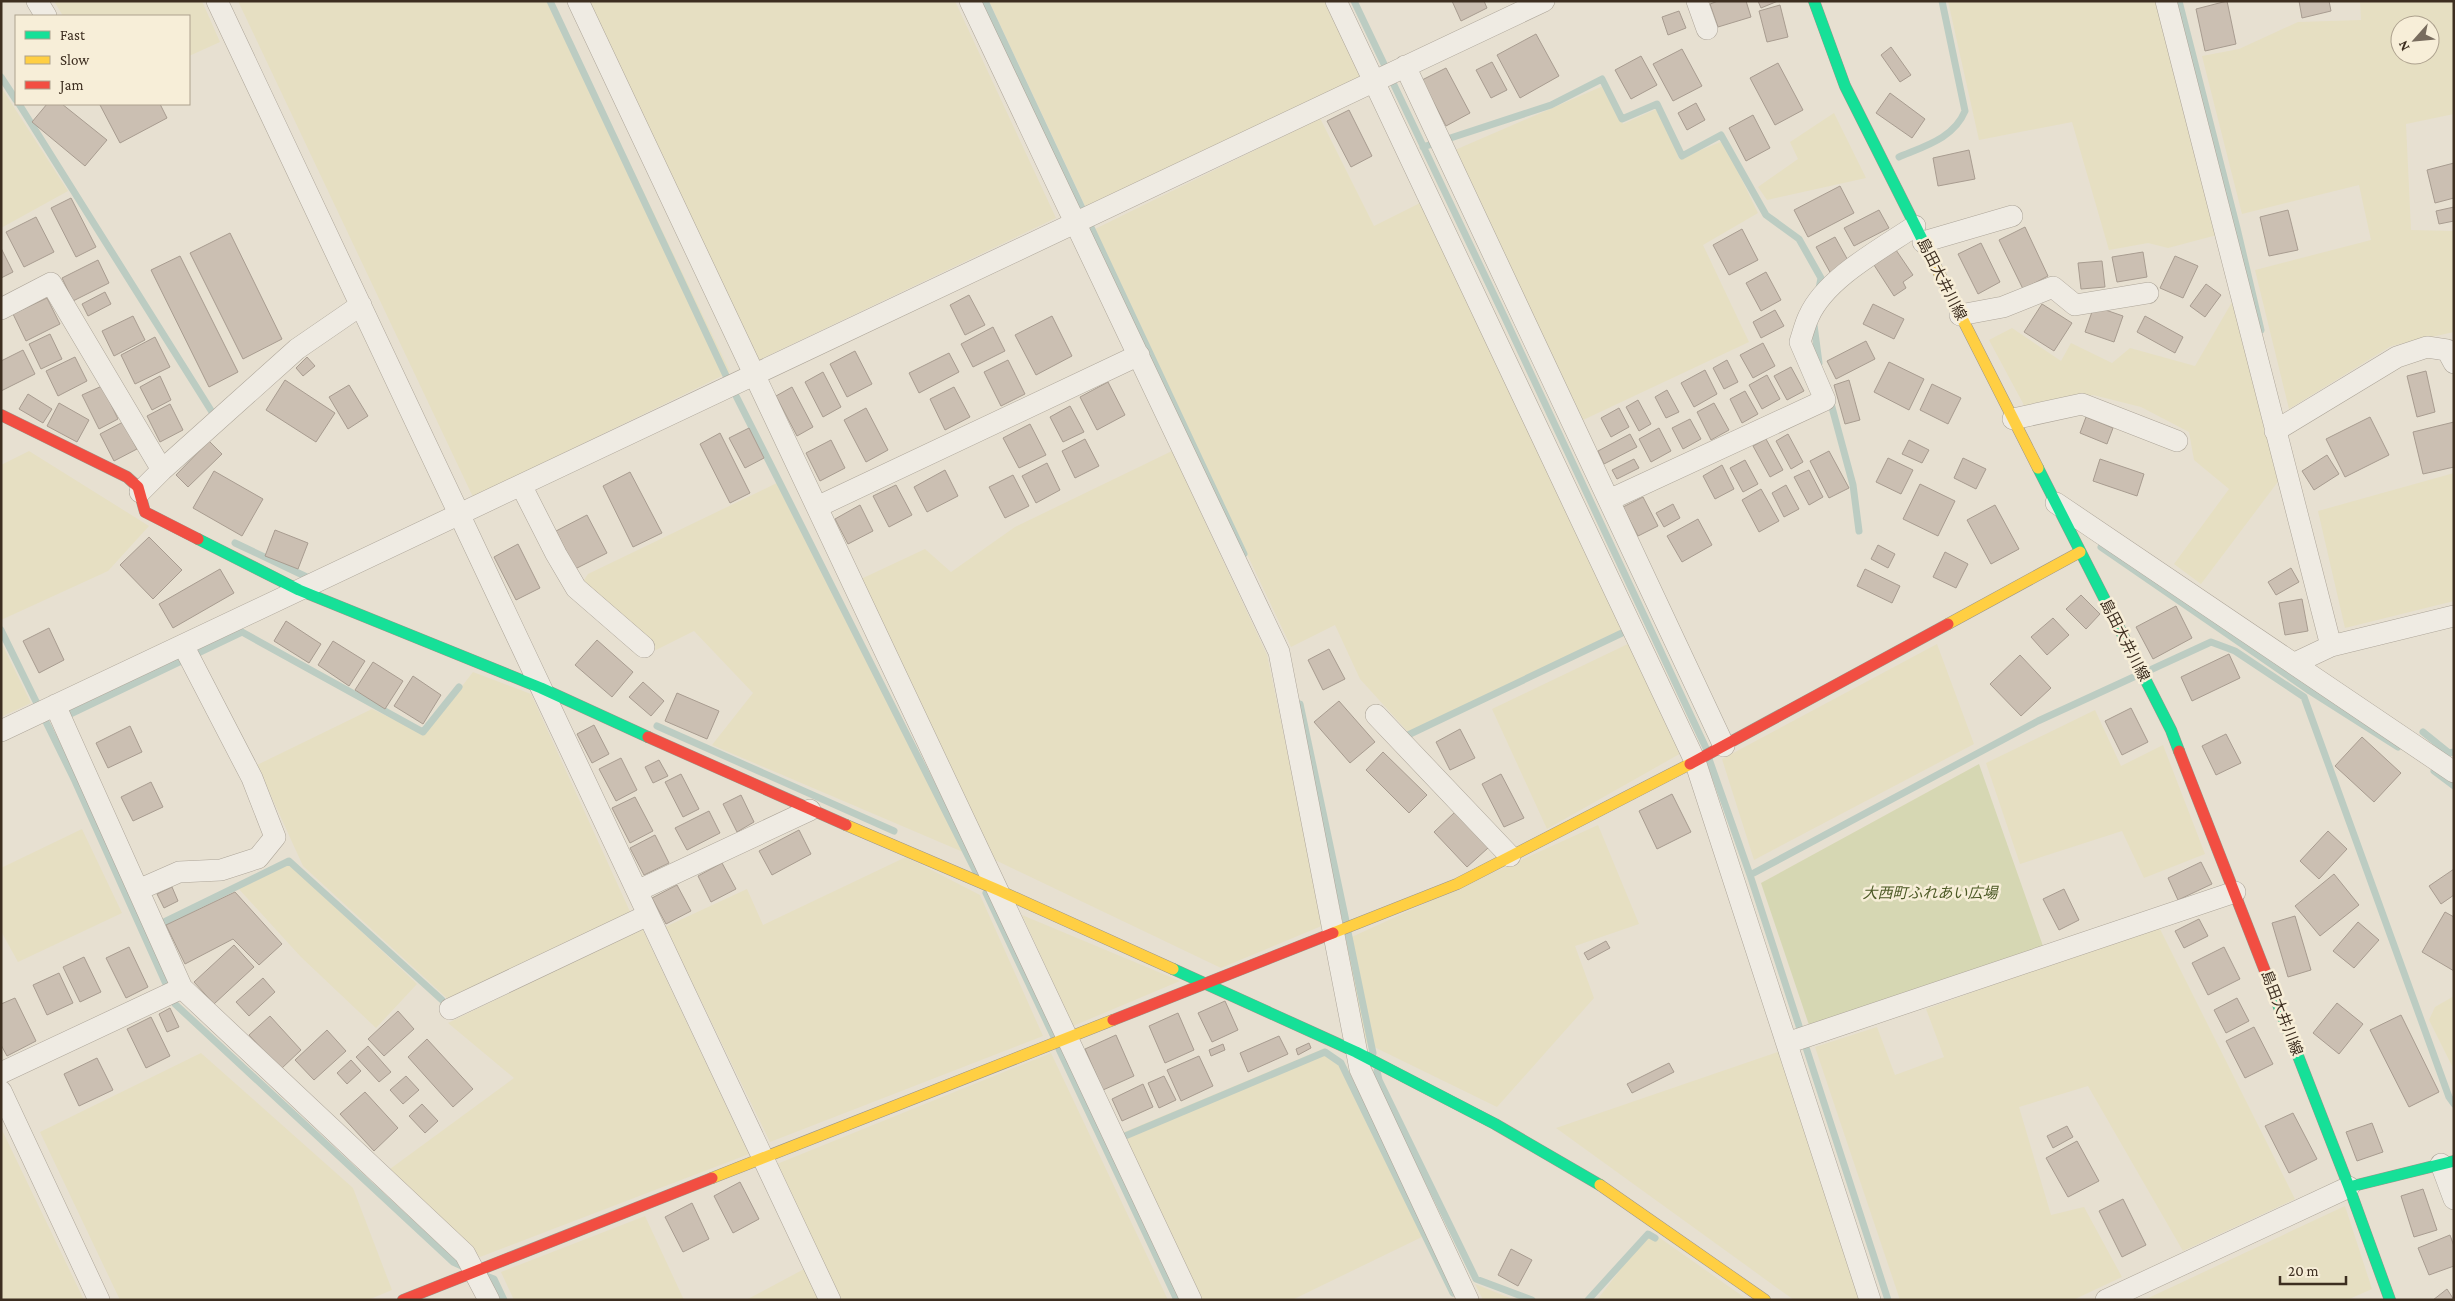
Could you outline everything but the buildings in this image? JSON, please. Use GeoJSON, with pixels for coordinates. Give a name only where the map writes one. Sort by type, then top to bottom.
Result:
{"type":"FeatureCollection","features":[{"type":"Feature","properties":{"kind":"street"},"geometry":{"type":"LineString","coordinates":[[37,1],[45,15]]}},
{"type":"Feature","properties":{"kind":"street"},"geometry":{"type":"LineString","coordinates":[[217,1],[830,1300]]}},
{"type":"Feature","properties":{"kind":"street"},"geometry":{"type":"LineString","coordinates":[[578,1],[1191,1300]]}},
{"type":"Feature","properties":{"kind":"street"},"geometry":{"type":"LineString","coordinates":[[970,1],[1279,652],[1360,1069],[1468,1300]]}},
{"type":"Feature","properties":{"kind":"street"},"geometry":{"type":"LineString","coordinates":[[1336,1],[1695,760],[1870,1300]]}},
{"type":"Feature","properties":{"kind":"street"},"geometry":{"type":"LineString","coordinates":[[1,731],[1077,224],[1544,1]]}},
{"type":"Feature","properties":{"kind":"street"},"geometry":{"type":"LineString","coordinates":[[1697,1],[1706,29]]}},
{"type":"Feature","properties":{"kind":"street","name":"島田大井川線"},"geometry":{"type":"LineString","coordinates":[[1814,1],[1846,86],[1919,234],[2171,730],[2349,1187],[2390,1300]]}},
{"type":"Feature","properties":{"kind":"street"},"geometry":{"type":"LineString","coordinates":[[2166,1],[2331,646]]}},
{"type":"Feature","properties":{"kind":"street"},"geometry":{"type":"LineString","coordinates":[[1405,66],[1724,746]]}},
{"type":"Feature","properties":{"kind":"street"},"geometry":{"type":"LineString","coordinates":[[1609,500],[1825,400],[1800,342],[1809,315],[1828,288],[1865,260],[1919,234],[2012,216]]}},
{"type":"Feature","properties":{"kind":"street"},"geometry":{"type":"LineString","coordinates":[[1,309],[51,283],[162,470]]}},
{"type":"Feature","properties":{"kind":"street"},"geometry":{"type":"LineString","coordinates":[[1960,315],[2004,307],[2053,287],[2075,305],[2148,293]]}},
{"type":"Feature","properties":{"kind":"street"},"geometry":{"type":"LineString","coordinates":[[140,492],[297,349],[361,306]]}},
{"type":"Feature","properties":{"kind":"street"},"geometry":{"type":"LineString","coordinates":[[2275,431],[2397,357],[2427,347],[2447,350],[2454,363]]}},
{"type":"Feature","properties":{"kind":"street"},"geometry":{"type":"LineString","coordinates":[[816,507],[1139,355]]}},
{"type":"Feature","properties":{"kind":"street"},"geometry":{"type":"LineString","coordinates":[[2013,419],[2082,404],[2177,441]]}},
{"type":"Feature","properties":{"kind":"street"},"geometry":{"type":"LineString","coordinates":[[1,415],[127,477],[138,487],[145,512],[299,590],[541,688],[810,810],[998,890],[1206,982],[1356,1052],[1495,1124],[1588,1177],[1765,1300]]}},
{"type":"Feature","properties":{"kind":"street"},"geometry":{"type":"LineString","coordinates":[[520,485],[576,588],[644,647]]}},
{"type":"Feature","properties":{"kind":"street"},"geometry":{"type":"LineString","coordinates":[[2056,502],[2454,772]]}},
{"type":"Feature","properties":{"kind":"street"},"geometry":{"type":"LineString","coordinates":[[403,1300],[1457,884],[1724,746],[2080,552]]}},
{"type":"Feature","properties":{"kind":"street"},"geometry":{"type":"LineString","coordinates":[[2295,663],[2331,646],[2454,616]]}},
{"type":"Feature","properties":{"kind":"street"},"geometry":{"type":"LineString","coordinates":[[138,890],[180,872],[221,870],[258,858],[275,837],[252,778],[183,645]]}},
{"type":"Feature","properties":{"kind":"street"},"geometry":{"type":"LineString","coordinates":[[55,706],[182,988],[465,1254],[489,1300]]}},
{"type":"Feature","properties":{"kind":"street"},"geometry":{"type":"LineString","coordinates":[[1376,715],[1510,856]]}},
{"type":"Feature","properties":{"kind":"street"},"geometry":{"type":"LineString","coordinates":[[637,891],[810,810]]}},
{"type":"Feature","properties":{"kind":"street"},"geometry":{"type":"LineString","coordinates":[[1787,1043],[2235,892]]}},
{"type":"Feature","properties":{"kind":"street"},"geometry":{"type":"LineString","coordinates":[[450,1009],[648,915]]}},
{"type":"Feature","properties":{"kind":"street"},"geometry":{"type":"LineString","coordinates":[[1,1073],[182,988]]}},
{"type":"Feature","properties":{"kind":"street"},"geometry":{"type":"LineString","coordinates":[[1,1091],[99,1300]]}},
{"type":"Feature","properties":{"kind":"street"},"geometry":{"type":"LineString","coordinates":[[2106,1300],[2349,1187],[2447,1162],[2454,1199]]}},
{"type":"Feature","properties":{"kind":"shaded area"},"geometry":{"type":"Polygon","coordinates":[[[54,1],[202,1],[220,42],[190,56],[190,15],[62,15],[54,1]]]}},
{"type":"Feature","properties":{"kind":"shaded area"},"geometry":{"type":"Polygon","coordinates":[[[238,1],[552,1],[730,372],[473,497],[238,1]]]}},
{"type":"Feature","properties":{"kind":"shaded area"},"geometry":{"type":"Polygon","coordinates":[[[586,1],[955,1],[1056,218],[759,360],[586,1]]]}},
{"type":"Feature","properties":{"kind":"shaded area"},"geometry":{"type":"Polygon","coordinates":[[[989,1],[1326,1],[1362,78],[1086,208],[989,1]]]}},
{"type":"Feature","properties":{"kind":"shaded area"},"geometry":{"type":"Polygon","coordinates":[[[1948,1],[2159,1],[2217,235],[2168,248],[2148,243],[2109,250],[2072,122],[1979,140],[1948,1]]]}},
{"type":"Feature","properties":{"kind":"shaded area"},"geometry":{"type":"Polygon","coordinates":[[[2360,1],[2454,1],[2454,114],[2406,124],[2411,230],[2454,231],[2454,332],[2391,346],[2289,409],[2255,270],[2371,240],[2359,185],[2242,214],[2202,56],[2239,49],[2298,22],[2361,20],[2360,1]]]}},
{"type":"Feature","properties":{"kind":"shaded area"},"geometry":{"type":"Polygon","coordinates":[[[1603,86],[1623,124],[1661,107],[1679,159],[1723,141],[1758,213],[1703,245],[1749,342],[1583,420],[1455,150],[1603,86]]]}},
{"type":"Feature","properties":{"kind":"shaded area"},"geometry":{"type":"Polygon","coordinates":[[[1,87],[68,191],[1,228],[1,87]]]}},
{"type":"Feature","properties":{"kind":"shaded area"},"geometry":{"type":"Polygon","coordinates":[[[1834,113],[1866,178],[1767,200],[1758,187],[1798,159],[1790,142],[1834,113]]]}},
{"type":"Feature","properties":{"kind":"shaded area"},"geometry":{"type":"Polygon","coordinates":[[[1320,118],[1374,226],[1422,202],[1624,629],[1409,733],[1360,679],[1335,625],[1291,647],[1093,230],[1320,118]]]}},
{"type":"Feature","properties":{"kind":"shaded area"},"geometry":{"type":"Polygon","coordinates":[[[2232,302],[2280,479],[2201,584],[2174,564],[2229,489],[2194,460],[2189,432],[2141,407],[2093,395],[2025,407],[1989,340],[2012,328],[2061,361],[2071,343],[2112,363],[2130,348],[2195,366],[2232,302]]]}},
{"type":"Feature","properties":{"kind":"shaded area"},"geometry":{"type":"Polygon","coordinates":[[[29,451],[149,526],[108,571],[1,620],[1,465],[29,451]]]}},
{"type":"Feature","properties":{"kind":"shaded area"},"geometry":{"type":"Polygon","coordinates":[[[1172,451],[1267,655],[1324,925],[1221,968],[993,859],[861,579],[925,549],[951,572],[1015,527],[1172,451]]]}},
{"type":"Feature","properties":{"kind":"shaded area"},"geometry":{"type":"Polygon","coordinates":[[[2454,473],[2454,601],[2345,628],[2318,511],[2454,473]]]}},
{"type":"Feature","properties":{"kind":"shaded area"},"geometry":{"type":"Polygon","coordinates":[[[777,483],[963,852],[712,745],[753,693],[694,631],[656,650],[582,583],[588,574],[777,483]]]}},
{"type":"Feature","properties":{"kind":"shaded area"},"geometry":{"type":"Polygon","coordinates":[[[1,642],[31,703],[1,717],[1,642]]]}},
{"type":"Feature","properties":{"kind":"shaded area"},"geometry":{"type":"Polygon","coordinates":[[[1632,642],[1683,752],[1547,829],[1492,709],[1632,642]]]}},
{"type":"Feature","properties":{"kind":"shaded area"},"geometry":{"type":"Polygon","coordinates":[[[1937,644],[1974,744],[1754,860],[1722,759],[1937,644]]]}},
{"type":"Feature","properties":{"kind":"shaded area"},"geometry":{"type":"Polygon","coordinates":[[[473,672],[531,694],[632,916],[450,1001],[303,866],[257,765],[372,709],[425,734],[473,672]]]}},
{"type":"Feature","properties":{"kind":"shaded area"},"geometry":{"type":"Polygon","coordinates":[[[2095,710],[2121,766],[2163,745],[2205,854],[2144,878],[2122,831],[2020,864],[1986,763],[2095,710]]]}},
{"type":"Feature","properties":{"kind":"shaded area"},"geometry":{"type":"Polygon","coordinates":[[[1598,825],[1639,924],[1575,946],[1594,998],[1497,1107],[1366,1043],[1345,940],[1598,825]]]}},
{"type":"Feature","properties":{"kind":"shaded area"},"geometry":{"type":"Polygon","coordinates":[[[82,829],[122,913],[18,962],[1,931],[1,868],[82,829]]]}},
{"type":"Feature","properties":{"kind":"shaded area"},"geometry":{"type":"Polygon","coordinates":[[[906,857],[980,895],[1043,1036],[770,1142],[665,927],[747,889],[763,925],[906,857]]]}},
{"type":"Feature","properties":{"kind":"shaded area"},"geometry":{"type":"Polygon","coordinates":[[[289,863],[417,984],[376,1028],[301,957],[237,887],[289,863]]]}},
{"type":"Feature","properties":{"kind":"shaded area"},"geometry":{"type":"Polygon","coordinates":[[[1022,915],[1180,981],[1073,1026],[1022,915]]]}},
{"type":"Feature","properties":{"kind":"shaded area"},"geometry":{"type":"Polygon","coordinates":[[[2158,925],[2295,1199],[2183,1251],[2088,1086],[2019,1107],[2051,1215],[2084,1207],[2122,1277],[2073,1300],[1900,1300],[1815,1047],[1877,1027],[1895,1075],[1944,1057],[1926,1009],[2158,925]]]}},
{"type":"Feature","properties":{"kind":"shaded area"},"geometry":{"type":"Polygon","coordinates":[[[642,928],[749,1154],[480,1257],[390,1169],[514,1078],[448,1023],[642,928]]]}},
{"type":"Feature","properties":{"kind":"shaded area"},"geometry":{"type":"Polygon","coordinates":[[[2454,996],[2454,1065],[2452,1066],[2429,1020],[2435,1007],[2454,996]]]}},
{"type":"Feature","properties":{"kind":"shaded area"},"geometry":{"type":"Polygon","coordinates":[[[1325,1048],[1347,1067],[1426,1235],[1292,1300],[1199,1300],[1122,1133],[1325,1048]]]}},
{"type":"Feature","properties":{"kind":"shaded area"},"geometry":{"type":"Polygon","coordinates":[[[1781,1051],[1860,1300],[1794,1300],[1556,1128],[1781,1051]]]}},
{"type":"Feature","properties":{"kind":"shaded area"},"geometry":{"type":"Polygon","coordinates":[[[201,1053],[353,1188],[392,1290],[368,1300],[120,1300],[40,1132],[201,1053]]]}},
{"type":"Feature","properties":{"kind":"shaded area"},"geometry":{"type":"Polygon","coordinates":[[[1051,1053],[1168,1300],[841,1300],[777,1164],[1051,1053]]]}},
{"type":"Feature","properties":{"kind":"shaded area"},"geometry":{"type":"Polygon","coordinates":[[[1,1128],[84,1300],[1,1300],[1,1128]]]}},
{"type":"Feature","properties":{"kind":"shaded area"},"geometry":{"type":"Polygon","coordinates":[[[2345,1206],[2372,1289],[2347,1300],[2144,1300],[2345,1206]]]}},
{"type":"Feature","properties":{"kind":"shaded area"},"geometry":{"type":"Polygon","coordinates":[[[645,1216],[684,1300],[514,1300],[501,1272],[645,1216]]]}},
{"type":"Feature","properties":{"kind":"shaded area"},"geometry":{"type":"Polygon","coordinates":[[[1650,1231],[1748,1300],[1597,1300],[1650,1231]]]}},
{"type":"Feature","properties":{"kind":"shaded area"},"geometry":{"type":"Polygon","coordinates":[[[806,1268],[821,1300],[746,1300],[806,1268]]]}},
{"type":"Feature","properties":{"kind":"shaded area"},"geometry":{"type":"Polygon","coordinates":[[[1475,1284],[1515,1300],[1483,1300],[1475,1284]]]}},
{"type":"Feature","properties":{"kind":"green space","name":"大西町ふれあい広場"},"geometry":{"type":"Polygon","coordinates":[[[1979,764],[2044,949],[1810,1028],[1761,883],[1979,764]]]}},
{"type":"Feature","properties":{"kind":"waterway"},"geometry":{"type":"LineString","coordinates":[[550,1],[729,382],[976,872]]}},
{"type":"Feature","properties":{"kind":"waterway"},"geometry":{"type":"LineString","coordinates":[[985,1],[1244,554]]}},
{"type":"Feature","properties":{"kind":"waterway"},"geometry":{"type":"LineString","coordinates":[[1354,1],[1706,748]]}},
{"type":"Feature","properties":{"kind":"waterway"},"geometry":{"type":"LineString","coordinates":[[1899,157],[1946,135],[1954,128],[1965,111],[1942,1]]}},
{"type":"Feature","properties":{"kind":"waterway"},"geometry":{"type":"LineString","coordinates":[[2179,1],[2261,330]]}},
{"type":"Feature","properties":{"kind":"waterway"},"geometry":{"type":"LineString","coordinates":[[1,77],[15,98]]}},
{"type":"Feature","properties":{"kind":"waterway"},"geometry":{"type":"LineString","coordinates":[[1423,147],[1551,105],[1602,79],[1622,119],[1657,104],[1682,156],[1721,135],[1766,215],[1799,239],[1821,278],[1819,289]]}},
{"type":"Feature","properties":{"kind":"waterway"},"geometry":{"type":"LineString","coordinates":[[20,105],[212,412]]}},
{"type":"Feature","properties":{"kind":"waterway"},"geometry":{"type":"LineString","coordinates":[[1814,325],[1819,363]]}},
{"type":"Feature","properties":{"kind":"waterway"},"geometry":{"type":"LineString","coordinates":[[1830,400],[1853,485],[1859,531]]}},
{"type":"Feature","properties":{"kind":"waterway"},"geometry":{"type":"LineString","coordinates":[[235,543],[311,579]]}},
{"type":"Feature","properties":{"kind":"waterway"},"geometry":{"type":"LineString","coordinates":[[2101,547],[2310,691],[2398,747]]}},
{"type":"Feature","properties":{"kind":"waterway"},"geometry":{"type":"LineString","coordinates":[[1,630],[75,781],[175,1004],[453,1262],[464,1267]]}},
{"type":"Feature","properties":{"kind":"waterway"},"geometry":{"type":"LineString","coordinates":[[64,717],[242,632],[423,732],[459,687]]}},
{"type":"Feature","properties":{"kind":"waterway"},"geometry":{"type":"LineString","coordinates":[[1408,735],[1622,633]]}},
{"type":"Feature","properties":{"kind":"waterway"},"geometry":{"type":"LineString","coordinates":[[2148,671],[2211,642],[2235,651],[2304,697],[2449,1097],[2454,1104]]}},
{"type":"Feature","properties":{"kind":"waterway"},"geometry":{"type":"LineString","coordinates":[[1709,759],[1750,875],[2038,721],[2138,675]]}},
{"type":"Feature","properties":{"kind":"waterway"},"geometry":{"type":"LineString","coordinates":[[1300,704],[1346,921]]}},
{"type":"Feature","properties":{"kind":"waterway"},"geometry":{"type":"LineString","coordinates":[[657,726],[894,831]]}},
{"type":"Feature","properties":{"kind":"waterway"},"geometry":{"type":"LineString","coordinates":[[2423,732],[2449,753],[2454,752]]}},
{"type":"Feature","properties":{"kind":"waterway"},"geometry":{"type":"LineString","coordinates":[[2434,771],[2454,786]]}},
{"type":"Feature","properties":{"kind":"waterway"},"geometry":{"type":"LineString","coordinates":[[156,926],[289,861],[442,1000]]}},
{"type":"Feature","properties":{"kind":"waterway"},"geometry":{"type":"LineString","coordinates":[[1750,875],[1888,1300]]}},
{"type":"Feature","properties":{"kind":"waterway"},"geometry":{"type":"LineString","coordinates":[[986,893],[1054,1037]]}},
{"type":"Feature","properties":{"kind":"waterway"},"geometry":{"type":"LineString","coordinates":[[1348,932],[1373,1053]]}},
{"type":"Feature","properties":{"kind":"waterway"},"geometry":{"type":"LineString","coordinates":[[1058,1047],[1177,1300]]}},
{"type":"Feature","properties":{"kind":"waterway"},"geometry":{"type":"LineString","coordinates":[[1118,1139],[1325,1052],[1341,1063],[1453,1293]]}},
{"type":"Feature","properties":{"kind":"waterway"},"geometry":{"type":"LineString","coordinates":[[1377,1071],[1379,1080],[1476,1279],[1532,1300]]}},
{"type":"Feature","properties":{"kind":"waterway"},"geometry":{"type":"LineString","coordinates":[[1588,1300],[1648,1234],[1655,1238]]}},
{"type":"Feature","properties":{"kind":"waterway"},"geometry":{"type":"LineString","coordinates":[[486,1276],[494,1279],[504,1300]]}},
{"type":"Feature","properties":{"kind":"traffic: fast"},"geometry":{"type":"LineString","coordinates":[[1814,1],[1845,86],[1935,265]]}},
{"type":"Feature","properties":{"kind":"traffic: fast"},"geometry":{"type":"LineString","coordinates":[[2038,468],[2171,730],[2179,751]]}},
{"type":"Feature","properties":{"kind":"traffic: fast"},"geometry":{"type":"LineString","coordinates":[[198,539],[299,590],[541,688],[648,737]]}},
{"type":"Feature","properties":{"kind":"traffic: fast"},"geometry":{"type":"LineString","coordinates":[[1173,969],[1356,1052],[1495,1124],[1600,1185]]}},
{"type":"Feature","properties":{"kind":"traffic: fast"},"geometry":{"type":"LineString","coordinates":[[2272,989],[2349,1187],[2390,1300]]}},
{"type":"Feature","properties":{"kind":"traffic: fast"},"geometry":{"type":"LineString","coordinates":[[2349,1187],[2454,1161]]}},
{"type":"Feature","properties":{"kind":"traffic: slow"},"geometry":{"type":"LineString","coordinates":[[1935,265],[2038,468]]}},
{"type":"Feature","properties":{"kind":"traffic: slow"},"geometry":{"type":"LineString","coordinates":[[1948,624],[2080,552]]}},
{"type":"Feature","properties":{"kind":"traffic: slow"},"geometry":{"type":"LineString","coordinates":[[1333,933],[1457,884],[1690,764]]}},
{"type":"Feature","properties":{"kind":"traffic: slow"},"geometry":{"type":"LineString","coordinates":[[846,825],[998,890],[1173,969]]}},
{"type":"Feature","properties":{"kind":"traffic: slow"},"geometry":{"type":"LineString","coordinates":[[712,1178],[1113,1020]]}},
{"type":"Feature","properties":{"kind":"traffic: slow"},"geometry":{"type":"LineString","coordinates":[[1600,1185],[1765,1300]]}},
{"type":"Feature","properties":{"kind":"traffic: jam"},"geometry":{"type":"LineString","coordinates":[[1,415],[127,477],[138,487],[145,512],[198,539]]}},
{"type":"Feature","properties":{"kind":"traffic: jam"},"geometry":{"type":"LineString","coordinates":[[1690,764],[1948,624]]}},
{"type":"Feature","properties":{"kind":"traffic: jam"},"geometry":{"type":"LineString","coordinates":[[648,737],[846,825]]}},
{"type":"Feature","properties":{"kind":"traffic: jam"},"geometry":{"type":"LineString","coordinates":[[2179,751],[2272,989]]}},
{"type":"Feature","properties":{"kind":"traffic: jam"},"geometry":{"type":"LineString","coordinates":[[1113,1020],[1333,933]]}},
{"type":"Feature","properties":{"kind":"traffic: jam"},"geometry":{"type":"LineString","coordinates":[[403,1300],[712,1178]]}}]}
